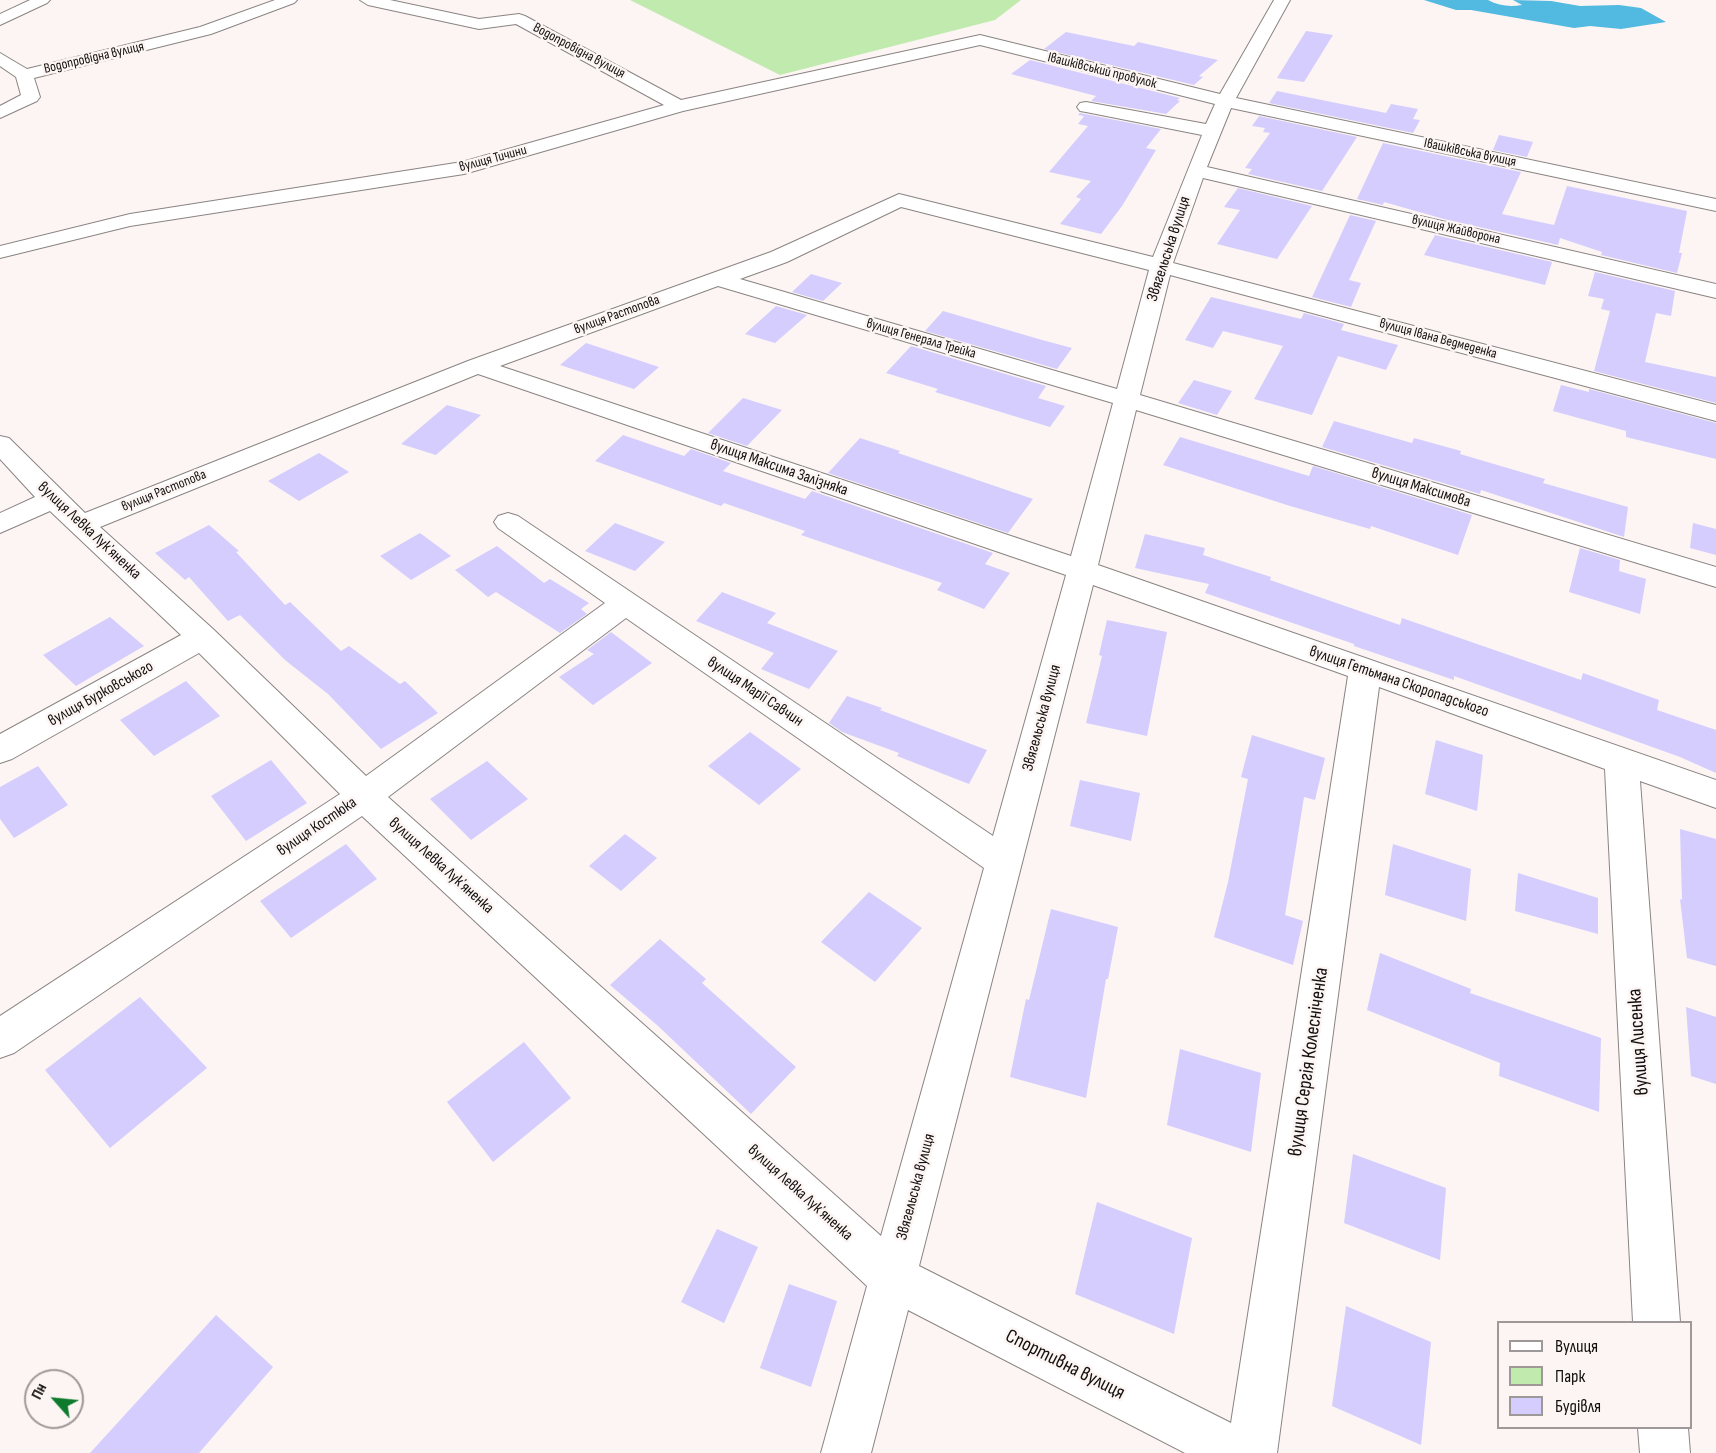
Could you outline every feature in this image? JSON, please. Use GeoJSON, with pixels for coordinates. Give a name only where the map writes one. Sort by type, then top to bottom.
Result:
{"type":"FeatureCollection","features":[{"type":"Feature","properties":{"kind":"street"},"geometry":{"type":"LineString","coordinates":[[0,20],[42,0]]}},
{"type":"Feature","properties":{"kind":"street","name":"Водопровідна вулиця"},"geometry":{"type":"LineString","coordinates":[[0,113],[31,97],[24,75],[205,31],[289,0]]}},
{"type":"Feature","properties":{"kind":"street","name":"Водопровідна вулиця"},"geometry":{"type":"LineString","coordinates":[[368,0],[479,24],[519,19],[679,106]]}},
{"type":"Feature","properties":{"kind":"street","name":"Звягельська вулиця"},"geometry":{"type":"LineString","coordinates":[[846,1453],[1161,266],[1218,116],[1282,0]]}},
{"type":"Feature","properties":{"kind":"street","name":"вулиця Тичини"},"geometry":{"type":"LineString","coordinates":[[0,252],[130,220],[464,168],[679,106],[980,40]]}},
{"type":"Feature","properties":{"kind":"street","name":"Івашківський провулок"},"geometry":{"type":"LineString","coordinates":[[980,40],[1218,116]]}},
{"type":"Feature","properties":{"kind":"street"},"geometry":{"type":"LineString","coordinates":[[0,58],[24,75]]}},
{"type":"Feature","properties":{"kind":"street"},"geometry":{"type":"LineString","coordinates":[[1086,107],[1218,116]]}},
{"type":"Feature","properties":{"kind":"street","name":"Івашківська вулиця"},"geometry":{"type":"LineString","coordinates":[[1218,116],[1716,205]]}},
{"type":"Feature","properties":{"kind":"street","name":"вулиця Жайворона"},"geometry":{"type":"LineString","coordinates":[[1196,170],[1716,291]]}},
{"type":"Feature","properties":{"kind":"street","name":"вулиця Растопова"},"geometry":{"type":"LineString","coordinates":[[82,524],[477,366],[779,257],[899,200],[1161,266]]}},
{"type":"Feature","properties":{"kind":"street","name":"вулиця Івана Ведмеденка"},"geometry":{"type":"LineString","coordinates":[[1161,266],[1716,413]]}},
{"type":"Feature","properties":{"kind":"street","name":"вулиця Генерала Трейка"},"geometry":{"type":"LineString","coordinates":[[717,279],[1125,399]]}},
{"type":"Feature","properties":{"kind":"street","name":"вулиця Максима Залізняка"},"geometry":{"type":"LineString","coordinates":[[477,366],[1082,570]]}},
{"type":"Feature","properties":{"kind":"street","name":"вулиця Максимова"},"geometry":{"type":"LineString","coordinates":[[1125,399],[1716,577]]}},
{"type":"Feature","properties":{"kind":"street","name":"вулиця Левка Лукʼяненка"},"geometry":{"type":"LineString","coordinates":[[0,444],[53,499],[202,637],[364,796],[892,1277]]}},
{"type":"Feature","properties":{"kind":"street"},"geometry":{"type":"LineString","coordinates":[[0,524],[53,499]]}},
{"type":"Feature","properties":{"kind":"street","name":"вулиця Марії Савчин"},"geometry":{"type":"LineString","coordinates":[[508,522],[1003,862]]}},
{"type":"Feature","properties":{"kind":"street","name":"вулиця Гетьмана Скоропадського"},"geometry":{"type":"LineString","coordinates":[[1082,570],[1716,794]]}},
{"type":"Feature","properties":{"kind":"street","name":"вулиця Костюка"},"geometry":{"type":"LineString","coordinates":[[0,1038],[364,796],[626,603]]}},
{"type":"Feature","properties":{"kind":"street","name":"вулиця Бурковського"},"geometry":{"type":"LineString","coordinates":[[0,750],[202,637]]}},
{"type":"Feature","properties":{"kind":"street","name":"вулиця Сергія Колесніченка"},"geometry":{"type":"LineString","coordinates":[[1252,1453],[1365,670]]}},
{"type":"Feature","properties":{"kind":"street","name":"вулиця Лисенка"},"geometry":{"type":"LineString","coordinates":[[1622,761],[1657,1321]]}},
{"type":"Feature","properties":{"kind":"street","name":"Спортивна вулиця"},"geometry":{"type":"LineString","coordinates":[[892,1277],[1237,1453]]}},
{"type":"Feature","properties":{"kind":"street"},"geometry":{"type":"LineString","coordinates":[[1663,1429],[1665,1453]]}},
{"type":"Feature","properties":{"kind":"green space"},"geometry":{"type":"Polygon","coordinates":[[[630,0],[1021,0],[995,20],[780,75],[630,0]]]}},
{"type":"Feature","properties":{"kind":"water"},"geometry":{"type":"Polygon","coordinates":[[[1424,0],[1488,0],[1509,6],[1522,5],[1513,0],[1551,1],[1580,6],[1619,5],[1641,8],[1666,22],[1621,29],[1590,26],[1574,28],[1471,10],[1456,10],[1424,0]]]}},
{"type":"Feature","properties":{"kind":"building"},"geometry":{"type":"Polygon","coordinates":[[[1306,31],[1333,35],[1304,82],[1277,78],[1306,31]]]}},
{"type":"Feature","properties":{"kind":"building"},"geometry":{"type":"Polygon","coordinates":[[[1066,32],[1134,46],[1138,42],[1218,60],[1199,76],[1203,77],[1194,85],[1044,49],[1066,32]]]}},
{"type":"Feature","properties":{"kind":"building"},"geometry":{"type":"Polygon","coordinates":[[[1030,60],[1180,98],[1177,100],[1180,101],[1166,114],[1091,101],[1096,96],[1011,74],[1030,60]]]}},
{"type":"Feature","properties":{"kind":"building"},"geometry":{"type":"Polygon","coordinates":[[[1277,91],[1386,113],[1391,104],[1418,109],[1413,119],[1420,120],[1413,133],[1269,103],[1277,91]]]}},
{"type":"Feature","properties":{"kind":"building"},"geometry":{"type":"Polygon","coordinates":[[[1080,113],[1161,129],[1146,148],[1156,150],[1122,206],[1101,234],[1060,224],[1081,199],[1076,197],[1091,181],[1049,172],[1088,126],[1078,124],[1084,116],[1078,115],[1080,113]]]}},
{"type":"Feature","properties":{"kind":"building"},"geometry":{"type":"Polygon","coordinates":[[[1259,116],[1357,137],[1322,191],[1248,174],[1252,169],[1245,168],[1270,133],[1263,132],[1265,128],[1252,126],[1259,116]]]}},
{"type":"Feature","properties":{"kind":"building"},"geometry":{"type":"Polygon","coordinates":[[[1499,135],[1533,142],[1527,157],[1493,150],[1499,135]]]}},
{"type":"Feature","properties":{"kind":"building"},"geometry":{"type":"Polygon","coordinates":[[[1383,143],[1521,172],[1502,214],[1554,225],[1567,186],[1687,211],[1677,273],[1601,255],[1602,252],[1560,238],[1558,245],[1444,219],[1384,202],[1383,205],[1357,199],[1383,143]]]}},
{"type":"Feature","properties":{"kind":"building"},"geometry":{"type":"Polygon","coordinates":[[[1238,188],[1312,206],[1277,259],[1217,244],[1240,210],[1224,207],[1238,188]]]}},
{"type":"Feature","properties":{"kind":"building"},"geometry":{"type":"Polygon","coordinates":[[[1350,215],[1376,221],[1349,280],[1361,283],[1351,307],[1312,297],[1350,215]]]}},
{"type":"Feature","properties":{"kind":"building"},"geometry":{"type":"Polygon","coordinates":[[[1435,235],[1552,262],[1545,285],[1424,255],[1435,235]]]}},
{"type":"Feature","properties":{"kind":"building"},"geometry":{"type":"Polygon","coordinates":[[[1595,272],[1675,291],[1671,316],[1656,313],[1645,362],[1716,377],[1716,403],[1594,371],[1610,311],[1601,309],[1604,299],[1588,296],[1595,272]]]}},
{"type":"Feature","properties":{"kind":"building"},"geometry":{"type":"Polygon","coordinates":[[[811,274],[842,283],[823,301],[792,292],[811,274]]]}},
{"type":"Feature","properties":{"kind":"building"},"geometry":{"type":"Polygon","coordinates":[[[1211,297],[1301,319],[1304,313],[1344,324],[1341,330],[1398,345],[1386,370],[1338,356],[1312,415],[1254,399],[1283,346],[1223,331],[1213,348],[1185,340],[1211,297]]]}},
{"type":"Feature","properties":{"kind":"building"},"geometry":{"type":"Polygon","coordinates":[[[776,306],[807,315],[775,343],[745,334],[776,306]]]}},
{"type":"Feature","properties":{"kind":"building"},"geometry":{"type":"Polygon","coordinates":[[[943,311],[1072,348],[1057,369],[925,331],[943,311]]]}},
{"type":"Feature","properties":{"kind":"building"},"geometry":{"type":"Polygon","coordinates":[[[586,343],[659,367],[634,389],[560,365],[586,343]]]}},
{"type":"Feature","properties":{"kind":"building"},"geometry":{"type":"Polygon","coordinates":[[[911,346],[1046,386],[1038,398],[1065,406],[1050,427],[935,392],[938,389],[886,373],[911,346]]]}},
{"type":"Feature","properties":{"kind":"building"},"geometry":{"type":"Polygon","coordinates":[[[1194,380],[1232,391],[1217,415],[1178,403],[1194,380]]]}},
{"type":"Feature","properties":{"kind":"building"},"geometry":{"type":"Polygon","coordinates":[[[1561,385],[1589,392],[1589,389],[1716,423],[1716,459],[1626,437],[1626,431],[1553,411],[1561,385]]]}},
{"type":"Feature","properties":{"kind":"building"},"geometry":{"type":"Polygon","coordinates":[[[743,398],[782,410],[747,446],[708,433],[743,398]]]}},
{"type":"Feature","properties":{"kind":"building"},"geometry":{"type":"Polygon","coordinates":[[[447,405],[481,415],[436,455],[401,444],[447,405]]]}},
{"type":"Feature","properties":{"kind":"building"},"geometry":{"type":"Polygon","coordinates":[[[1334,421],[1412,443],[1414,438],[1461,451],[1460,454],[1545,479],[1543,483],[1628,507],[1624,537],[1481,490],[1480,494],[1322,447],[1334,421]]]}},
{"type":"Feature","properties":{"kind":"building"},"geometry":{"type":"Polygon","coordinates":[[[623,435],[684,456],[691,449],[731,463],[723,471],[805,499],[812,491],[993,553],[985,564],[1010,573],[984,609],[937,590],[942,583],[801,535],[805,531],[724,503],[721,506],[595,461],[623,435]]]}},
{"type":"Feature","properties":{"kind":"building"},"geometry":{"type":"Polygon","coordinates":[[[1180,437],[1309,476],[1313,466],[1472,515],[1458,555],[1371,526],[1370,529],[1290,506],[1163,465],[1180,437]]]}},
{"type":"Feature","properties":{"kind":"building"},"geometry":{"type":"Polygon","coordinates":[[[860,438],[1033,499],[1008,533],[828,473],[860,438]]]}},
{"type":"Feature","properties":{"kind":"building"},"geometry":{"type":"Polygon","coordinates":[[[319,453],[349,472],[299,501],[268,481],[319,453]]]}},
{"type":"Feature","properties":{"kind":"building"},"geometry":{"type":"Polygon","coordinates":[[[615,523],[665,542],[635,571],[585,551],[615,523]]]}},
{"type":"Feature","properties":{"kind":"building"},"geometry":{"type":"Polygon","coordinates":[[[1693,523],[1716,529],[1716,555],[1690,548],[1693,523]]]}},
{"type":"Feature","properties":{"kind":"building"},"geometry":{"type":"Polygon","coordinates":[[[209,525],[239,551],[236,552],[285,605],[290,602],[341,651],[349,646],[400,684],[405,681],[438,713],[381,749],[328,694],[285,660],[240,615],[228,621],[189,577],[185,580],[155,553],[209,525]]]}},
{"type":"Feature","properties":{"kind":"building"},"geometry":{"type":"Polygon","coordinates":[[[420,533],[451,556],[411,580],[380,556],[420,533]]]}},
{"type":"Feature","properties":{"kind":"building"},"geometry":{"type":"Polygon","coordinates":[[[1145,534],[1205,548],[1203,555],[1271,577],[1270,580],[1400,625],[1402,618],[1581,680],[1583,673],[1659,700],[1657,710],[1716,730],[1716,773],[1680,757],[1454,676],[1454,680],[1205,593],[1209,584],[1135,568],[1145,534]]]}},
{"type":"Feature","properties":{"kind":"building"},"geometry":{"type":"Polygon","coordinates":[[[497,546],[544,583],[550,579],[589,603],[581,609],[587,614],[560,633],[496,592],[488,597],[455,570],[497,546]]]}},
{"type":"Feature","properties":{"kind":"building"},"geometry":{"type":"Polygon","coordinates":[[[1580,548],[1620,560],[1619,571],[1646,579],[1640,614],[1569,592],[1580,548]]]}},
{"type":"Feature","properties":{"kind":"building"},"geometry":{"type":"Polygon","coordinates":[[[722,592],[776,613],[767,623],[838,651],[809,689],[761,669],[774,653],[696,621],[722,592]]]}},
{"type":"Feature","properties":{"kind":"building"},"geometry":{"type":"Polygon","coordinates":[[[110,617],[144,646],[76,686],[43,655],[110,617]]]}},
{"type":"Feature","properties":{"kind":"building"},"geometry":{"type":"Polygon","coordinates":[[[1107,620],[1167,632],[1147,736],[1086,723],[1102,656],[1099,655],[1107,620]]]}},
{"type":"Feature","properties":{"kind":"building"},"geometry":{"type":"Polygon","coordinates":[[[611,632],[652,663],[593,705],[559,677],[594,654],[587,650],[611,632]]]}},
{"type":"Feature","properties":{"kind":"building"},"geometry":{"type":"Polygon","coordinates":[[[186,681],[220,716],[154,756],[120,720],[186,681]]]}},
{"type":"Feature","properties":{"kind":"building"},"geometry":{"type":"Polygon","coordinates":[[[847,696],[987,750],[969,784],[897,756],[899,753],[842,732],[829,723],[847,696]]]}},
{"type":"Feature","properties":{"kind":"building"},"geometry":{"type":"Polygon","coordinates":[[[750,732],[801,769],[759,805],[708,766],[750,732]]]}},
{"type":"Feature","properties":{"kind":"building"},"geometry":{"type":"Polygon","coordinates":[[[1252,735],[1325,758],[1315,800],[1304,797],[1285,915],[1303,921],[1293,965],[1214,937],[1228,882],[1248,779],[1241,777],[1252,735]]]}},
{"type":"Feature","properties":{"kind":"building"},"geometry":{"type":"Polygon","coordinates":[[[1436,740],[1483,755],[1477,811],[1425,794],[1436,740]]]}},
{"type":"Feature","properties":{"kind":"building"},"geometry":{"type":"Polygon","coordinates":[[[271,760],[307,803],[246,841],[211,796],[271,760]]]}},
{"type":"Feature","properties":{"kind":"building"},"geometry":{"type":"Polygon","coordinates":[[[487,761],[528,799],[471,840],[430,799],[487,761]]]}},
{"type":"Feature","properties":{"kind":"building"},"geometry":{"type":"Polygon","coordinates":[[[38,766],[68,805],[14,838],[0,819],[0,787],[38,766]]]}},
{"type":"Feature","properties":{"kind":"building"},"geometry":{"type":"Polygon","coordinates":[[[1080,780],[1140,793],[1131,841],[1070,826],[1080,780]]]}},
{"type":"Feature","properties":{"kind":"building"},"geometry":{"type":"Polygon","coordinates":[[[1680,829],[1716,839],[1716,966],[1687,958],[1680,899],[1682,900],[1680,829]]]}},
{"type":"Feature","properties":{"kind":"building"},"geometry":{"type":"Polygon","coordinates":[[[625,834],[657,858],[621,891],[589,866],[625,834]]]}},
{"type":"Feature","properties":{"kind":"building"},"geometry":{"type":"Polygon","coordinates":[[[346,844],[377,879],[291,938],[260,901],[346,844]]]}},
{"type":"Feature","properties":{"kind":"building"},"geometry":{"type":"Polygon","coordinates":[[[1393,844],[1471,869],[1466,921],[1385,895],[1393,844]]]}},
{"type":"Feature","properties":{"kind":"building"},"geometry":{"type":"Polygon","coordinates":[[[1518,873],[1598,898],[1598,934],[1515,911],[1518,873]]]}},
{"type":"Feature","properties":{"kind":"building"},"geometry":{"type":"Polygon","coordinates":[[[869,892],[922,928],[875,982],[821,942],[869,892]]]}},
{"type":"Feature","properties":{"kind":"building"},"geometry":{"type":"Polygon","coordinates":[[[1051,909],[1118,927],[1108,979],[1106,979],[1086,1098],[1010,1077],[1026,999],[1029,1000],[1051,909]]]}},
{"type":"Feature","properties":{"kind":"building"},"geometry":{"type":"Polygon","coordinates":[[[660,939],[706,979],[702,983],[796,1067],[751,1114],[657,1025],[610,985],[660,939]]]}},
{"type":"Feature","properties":{"kind":"building"},"geometry":{"type":"Polygon","coordinates":[[[1380,953],[1471,989],[1470,993],[1601,1038],[1599,1112],[1499,1076],[1500,1063],[1367,1010],[1380,953]]]}},
{"type":"Feature","properties":{"kind":"building"},"geometry":{"type":"Polygon","coordinates":[[[140,997],[207,1068],[110,1148],[45,1070],[140,997]]]}},
{"type":"Feature","properties":{"kind":"building"},"geometry":{"type":"Polygon","coordinates":[[[1686,1007],[1716,1017],[1716,1084],[1691,1076],[1686,1007]]]}},
{"type":"Feature","properties":{"kind":"building"},"geometry":{"type":"Polygon","coordinates":[[[524,1042],[571,1098],[493,1162],[447,1102],[524,1042]]]}},
{"type":"Feature","properties":{"kind":"building"},"geometry":{"type":"Polygon","coordinates":[[[1180,1049],[1261,1073],[1251,1152],[1167,1125],[1180,1049]]]}},
{"type":"Feature","properties":{"kind":"building"},"geometry":{"type":"Polygon","coordinates":[[[1353,1154],[1446,1188],[1440,1260],[1344,1223],[1353,1154]]]}},
{"type":"Feature","properties":{"kind":"building"},"geometry":{"type":"Polygon","coordinates":[[[1097,1202],[1192,1238],[1174,1334],[1075,1294],[1097,1202]]]}},
{"type":"Feature","properties":{"kind":"building"},"geometry":{"type":"Polygon","coordinates":[[[717,1229],[758,1247],[724,1323],[681,1302],[717,1229]]]}},
{"type":"Feature","properties":{"kind":"building"},"geometry":{"type":"Polygon","coordinates":[[[789,1284],[837,1301],[811,1387],[760,1368],[789,1284]]]}},
{"type":"Feature","properties":{"kind":"building"},"geometry":{"type":"Polygon","coordinates":[[[1346,1306],[1431,1342],[1421,1445],[1332,1406],[1346,1306]]]}},
{"type":"Feature","properties":{"kind":"building"},"geometry":{"type":"Polygon","coordinates":[[[216,1315],[273,1367],[199,1453],[90,1453],[216,1315]]]}}]}
